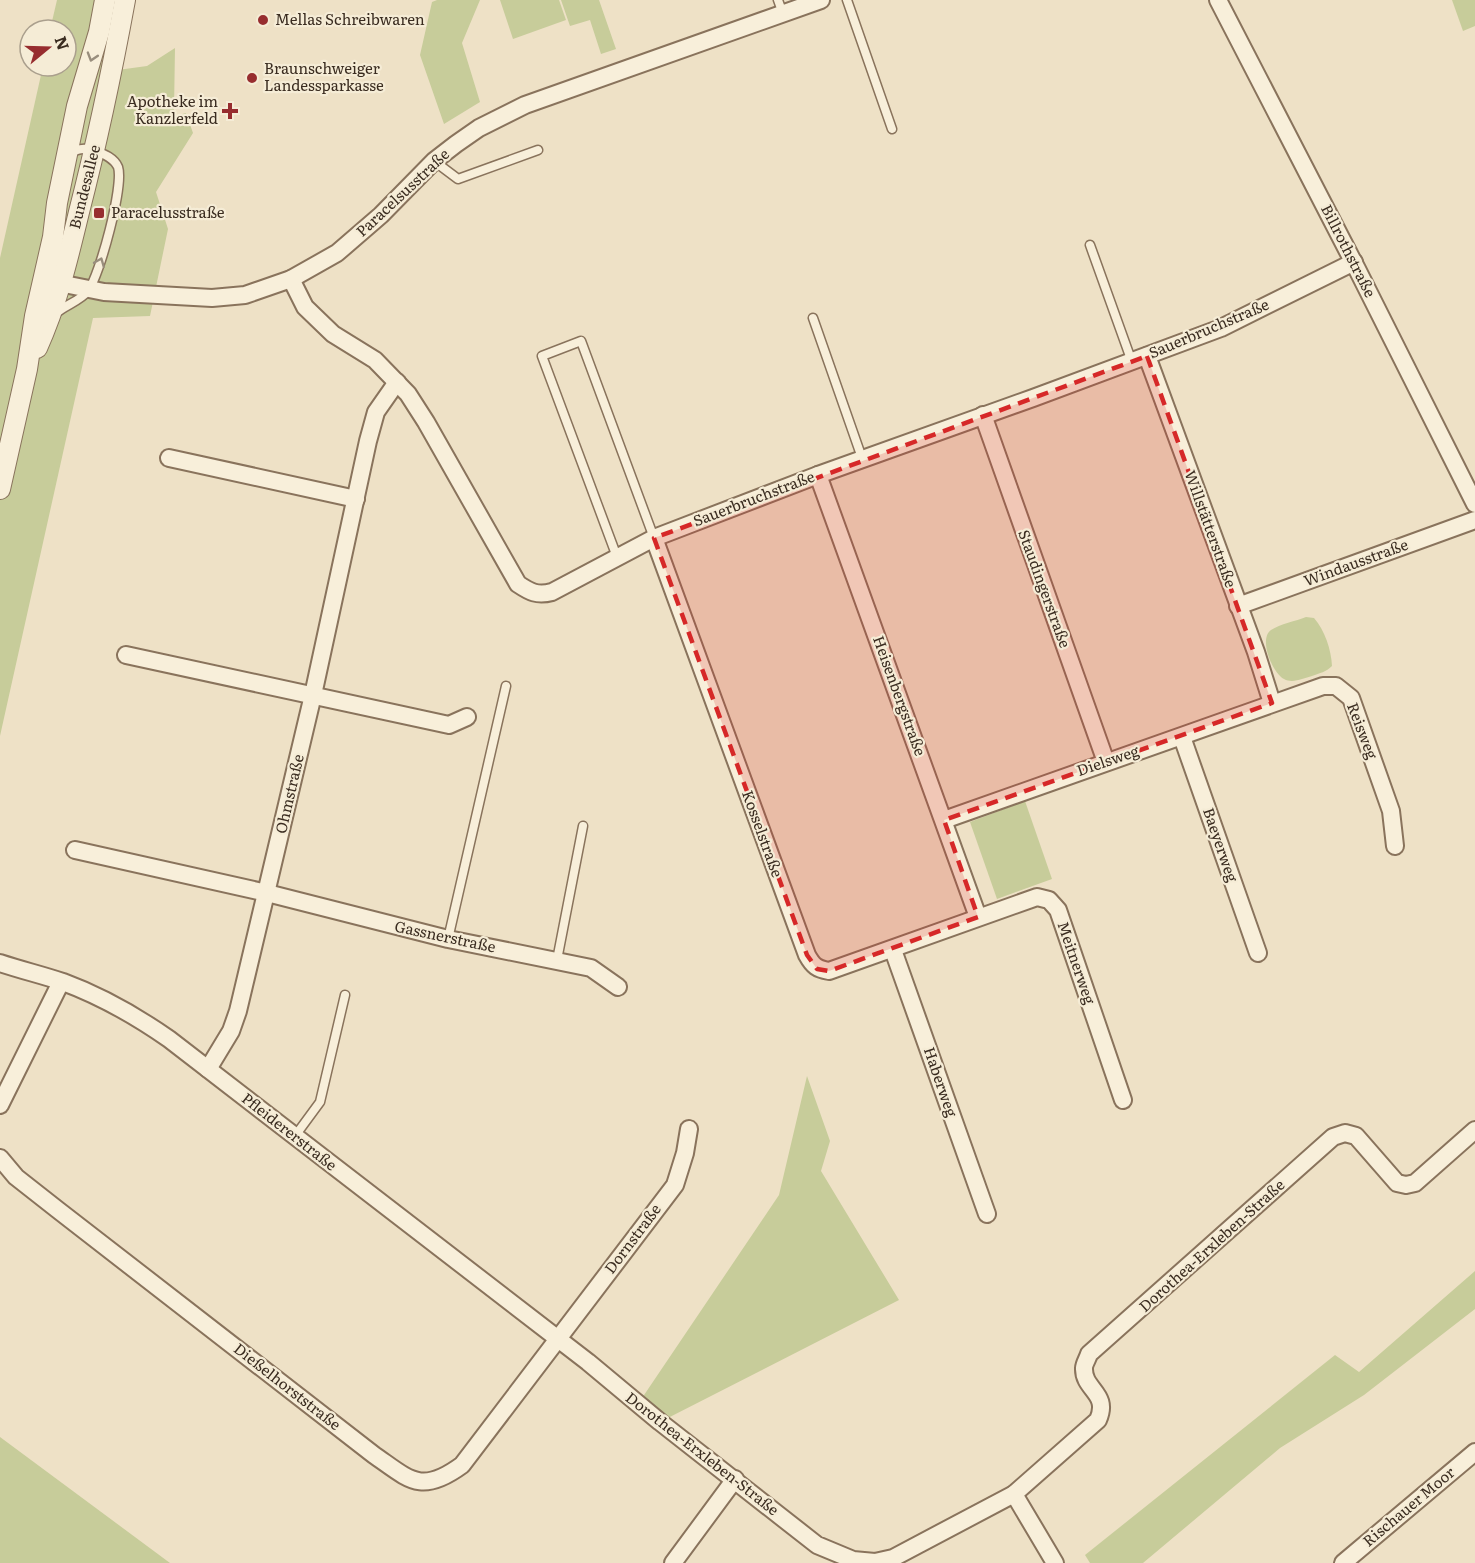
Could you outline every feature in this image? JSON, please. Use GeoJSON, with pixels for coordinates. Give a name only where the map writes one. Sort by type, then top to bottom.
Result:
{"type":"FeatureCollection","features":[{"type":"Feature","properties":{"kind":"street","name":"Bundesallee"},"geometry":{"type":"LineString","coordinates":[[27,369],[49,319],[57,204],[77,106],[99,32],[105,0]]}},
{"type":"Feature","properties":{"kind":"street","name":"Bundesallee"},"geometry":{"type":"LineString","coordinates":[[0,489],[27,369],[35,315],[52,282],[94,150],[125,0]]}},
{"type":"Feature","properties":{"kind":"street","name":"Paracelsusstraße"},"geometry":{"type":"LineString","coordinates":[[52,282],[89,290],[212,298],[245,295],[291,279],[337,253],[381,214],[434,160],[479,128],[525,105],[780,7],[821,0]]}},
{"type":"Feature","properties":{"kind":"street","name":"Billrothstraße"},"geometry":{"type":"LineString","coordinates":[[1218,0],[1354,262],[1475,504]]}},
{"type":"Feature","properties":{"kind":"street","name":"Sauerbruchstraße"},"geometry":{"type":"LineString","coordinates":[[291,279],[305,307],[333,334],[375,360],[408,394],[518,584],[529,592],[540,595],[552,592],[654,538],[862,458],[1221,328],[1354,262]]}},
{"type":"Feature","properties":{"kind":"street","name":"Willstätterstraße"},"geometry":{"type":"LineString","coordinates":[[1140,359],[1256,652],[1272,703]]}},
{"type":"Feature","properties":{"kind":"street","name":"Ohmstraße"},"geometry":{"type":"LineString","coordinates":[[208,1069],[231,1031],[238,1011],[313,695],[376,412],[397,382]]}},
{"type":"Feature","properties":{"kind":"street","name":"Staudingerstraße"},"geometry":{"type":"LineString","coordinates":[[982,415],[1106,762]]}},
{"type":"Feature","properties":{"kind":"street"},"geometry":{"type":"LineString","coordinates":[[169,458],[356,499]]}},
{"type":"Feature","properties":{"kind":"street","name":"Heisenbergstraße"},"geometry":{"type":"LineString","coordinates":[[818,475],[978,917]]}},
{"type":"Feature","properties":{"kind":"street","name":"Windausstraße"},"geometry":{"type":"LineString","coordinates":[[1238,606],[1475,520]]}},
{"type":"Feature","properties":{"kind":"street","name":"Kosselstraße"},"geometry":{"type":"LineString","coordinates":[[654,538],[807,955],[817,969],[829,971],[893,950],[978,917]]}},
{"type":"Feature","properties":{"kind":"street"},"geometry":{"type":"LineString","coordinates":[[126,655],[448,725],[467,717]]}},
{"type":"Feature","properties":{"kind":"street","name":"Reisweg"},"geometry":{"type":"LineString","coordinates":[[1272,703],[1323,686],[1336,686],[1351,698],[1391,811],[1395,846]]}},
{"type":"Feature","properties":{"kind":"street","name":"Dielsweg"},"geometry":{"type":"LineString","coordinates":[[944,820],[1272,703]]}},
{"type":"Feature","properties":{"kind":"street","name":"Baeyerweg"},"geometry":{"type":"LineString","coordinates":[[1182,736],[1258,953]]}},
{"type":"Feature","properties":{"kind":"street"},"geometry":{"type":"LineString","coordinates":[[75,850],[267,893]]}},
{"type":"Feature","properties":{"kind":"street","name":"Gassnerstraße"},"geometry":{"type":"LineString","coordinates":[[267,893],[448,939],[591,968],[618,987]]}},
{"type":"Feature","properties":{"kind":"street","name":"Meitnerweg"},"geometry":{"type":"LineString","coordinates":[[978,917],[1037,897],[1049,900],[1058,910],[1123,1101]]}},
{"type":"Feature","properties":{"kind":"street","name":"Haberweg"},"geometry":{"type":"LineString","coordinates":[[893,950],[987,1214]]}},
{"type":"Feature","properties":{"kind":"street","name":"Pfleidererstraße"},"geometry":{"type":"LineString","coordinates":[[0,963],[62,982],[97,996],[135,1016],[208,1069],[557,1339]]}},
{"type":"Feature","properties":{"kind":"street"},"geometry":{"type":"LineString","coordinates":[[0,1105],[62,982]]}},
{"type":"Feature","properties":{"kind":"street","name":"Dornstraße"},"geometry":{"type":"LineString","coordinates":[[557,1339],[675,1185],[685,1153],[689,1129]]}},
{"type":"Feature","properties":{"kind":"street","name":"Dorothea-Erxleben-Straße"},"geometry":{"type":"LineString","coordinates":[[557,1339],[817,1545],[853,1561],[874,1562],[893,1557],[1014,1494],[1098,1420],[1102,1410],[1100,1399],[1087,1380],[1084,1368],[1089,1354],[1333,1137],[1345,1133],[1356,1136],[1397,1183],[1406,1185],[1415,1183],[1475,1130]]}},
{"type":"Feature","properties":{"kind":"street","name":"Dießelhorststraße"},"geometry":{"type":"LineString","coordinates":[[0,1158],[16,1177],[58,1210],[374,1455],[411,1480],[422,1483],[437,1480],[449,1475],[462,1465],[557,1339]]}},
{"type":"Feature","properties":{"kind":"street","name":"Rischauer Moor"},"geometry":{"type":"LineString","coordinates":[[1343,1563],[1475,1452]]}},
{"type":"Feature","properties":{"kind":"street"},"geometry":{"type":"LineString","coordinates":[[673,1563],[735,1479]]}},
{"type":"Feature","properties":{"kind":"street"},"geometry":{"type":"LineString","coordinates":[[1014,1494],[1056,1563]]}},
{"type":"Feature","properties":{"kind":"lane"},"geometry":{"type":"LineString","coordinates":[[847,0],[892,129]]}},
{"type":"Feature","properties":{"kind":"lane"},"geometry":{"type":"LineString","coordinates":[[49,319],[56,312],[80,299],[89,290],[105,251],[120,180],[117,165],[109,156],[94,150],[84,148],[74,151],[66,159]]}},
{"type":"Feature","properties":{"kind":"lane"},"geometry":{"type":"LineString","coordinates":[[434,160],[458,179],[538,150]]}},
{"type":"Feature","properties":{"kind":"lane"},"geometry":{"type":"LineString","coordinates":[[1090,245],[1140,359]]}},
{"type":"Feature","properties":{"kind":"lane"},"geometry":{"type":"LineString","coordinates":[[813,318],[862,458]]}},
{"type":"Feature","properties":{"kind":"lane"},"geometry":{"type":"LineString","coordinates":[[617,557],[542,356],[581,341],[654,538]]}},
{"type":"Feature","properties":{"kind":"lane"},"geometry":{"type":"LineString","coordinates":[[448,939],[506,686]]}},
{"type":"Feature","properties":{"kind":"lane"},"geometry":{"type":"LineString","coordinates":[[557,960],[583,826]]}},
{"type":"Feature","properties":{"kind":"lane"},"geometry":{"type":"LineString","coordinates":[[295,1136],[320,1102],[345,995]]}},
{"type":"Feature","properties":{"kind":"highlighted area"},"geometry":{"type":"Polygon","coordinates":[[[1147,356],[1272,703],[944,820],[978,917],[829,971],[817,969],[807,955],[654,538],[1147,356]]]}},
{"type":"Feature","properties":{"kind":"green space"},"geometry":{"type":"Polygon","coordinates":[[[57,0],[125,0],[103,72],[147,66],[175,48],[174,110],[176,116],[186,113],[193,133],[156,192],[168,229],[150,316],[93,318],[0,736],[0,258],[40,78],[78,78],[78,18],[53,18],[57,0]]]}},
{"type":"Feature","properties":{"kind":"green space"},"geometry":{"type":"Polygon","coordinates":[[[480,0],[462,43],[480,102],[444,124],[420,55],[432,2],[480,0]]]}},
{"type":"Feature","properties":{"kind":"green space"},"geometry":{"type":"Polygon","coordinates":[[[500,0],[559,0],[566,20],[513,39],[500,0]]]}},
{"type":"Feature","properties":{"kind":"green space"},"geometry":{"type":"Polygon","coordinates":[[[561,0],[599,0],[616,49],[601,54],[590,20],[570,26],[561,0]]]}},
{"type":"Feature","properties":{"kind":"green space"},"geometry":{"type":"Polygon","coordinates":[[[1452,0],[1475,0],[1475,26],[1463,31],[1452,0]]]}},
{"type":"Feature","properties":{"kind":"green space"},"geometry":{"type":"Polygon","coordinates":[[[1306,617],[1314,618],[1324,634],[1332,666],[1312,676],[1294,681],[1287,680],[1280,676],[1268,656],[1267,634],[1283,624],[1306,617]]]}},
{"type":"Feature","properties":{"kind":"green space"},"geometry":{"type":"Polygon","coordinates":[[[1025,801],[1052,879],[997,899],[970,822],[1025,801]]]}},
{"type":"Feature","properties":{"kind":"green space"},"geometry":{"type":"Polygon","coordinates":[[[807,1076],[830,1141],[821,1171],[899,1300],[660,1422],[638,1404],[779,1195],[807,1076]]]}},
{"type":"Feature","properties":{"kind":"green space"},"geometry":{"type":"Polygon","coordinates":[[[1475,1271],[1475,1309],[1364,1395],[1280,1448],[1143,1563],[1090,1563],[1085,1555],[1335,1355],[1359,1372],[1475,1271]]]}},
{"type":"Feature","properties":{"kind":"green space"},"geometry":{"type":"Polygon","coordinates":[[[0,1437],[170,1563],[0,1563],[0,1437]]]}},
{"type":"Feature","properties":{"kind":"place","name":"Mellas Schreibwaren"},"geometry":{"type":"Point","coordinates":[263,20]}},
{"type":"Feature","properties":{"kind":"place","name":"Braunschweiger Landessparkasse"},"geometry":{"type":"Point","coordinates":[252,78]}},
{"type":"Feature","properties":{"kind":"place","name":"Apotheke im Kanzlerfeld"},"geometry":{"type":"Point","coordinates":[230,111]}},
{"type":"Feature","properties":{"kind":"place","name":"Paracelusstraße"},"geometry":{"type":"Point","coordinates":[99,213]}}]}
